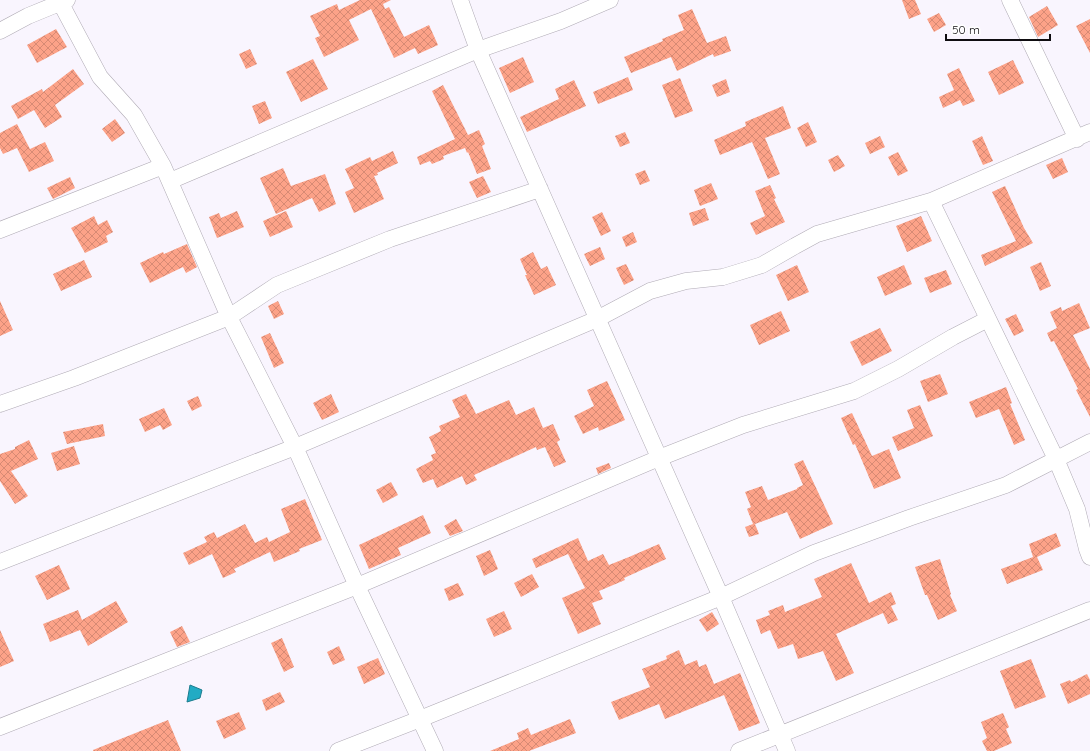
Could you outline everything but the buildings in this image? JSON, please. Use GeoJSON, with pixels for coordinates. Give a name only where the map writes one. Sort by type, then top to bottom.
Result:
{"type":"FeatureCollection","features":[{"type":"Feature","properties":{"kind":"street"},"geometry":{"type":"LineString","coordinates":[[460,0],[478,50],[721,597],[787,751]]}},
{"type":"Feature","properties":{"kind":"street"},"geometry":{"type":"LineString","coordinates":[[170,181],[478,50],[561,21],[610,0]]}},
{"type":"Feature","properties":{"kind":"street"},"geometry":{"type":"LineString","coordinates":[[0,562],[295,447],[597,318],[650,291],[686,281],[724,277],[762,265],[817,234],[931,201],[1084,136],[1010,0]]}},
{"type":"Feature","properties":{"kind":"street"},"geometry":{"type":"LineString","coordinates":[[0,31],[28,16],[62,1],[100,77],[134,115],[163,166],[229,317],[295,447],[357,586],[436,751]]}},
{"type":"Feature","properties":{"kind":"street"},"geometry":{"type":"LineString","coordinates":[[0,230],[163,166]]}},
{"type":"Feature","properties":{"kind":"street"},"geometry":{"type":"LineString","coordinates":[[0,404],[74,378],[229,317],[277,285],[390,239],[540,189]]}},
{"type":"Feature","properties":{"kind":"street"},"geometry":{"type":"LineString","coordinates":[[931,201],[1056,459],[1078,508],[1090,557]]}},
{"type":"Feature","properties":{"kind":"street"},"geometry":{"type":"LineString","coordinates":[[0,727],[357,586],[659,458],[742,425],[854,391],[898,369],[953,337],[988,320]]}},
{"type":"Feature","properties":{"kind":"street"},"geometry":{"type":"LineString","coordinates":[[338,751],[721,597],[814,553],[909,518],[1006,485],[1090,442]]}},
{"type":"Feature","properties":{"kind":"street"},"geometry":{"type":"LineString","coordinates":[[739,751],[1090,610]]}},
{"type":"Feature","properties":{"kind":"water"},"geometry":{"type":"Polygon","coordinates":[[[190,685],[202,690],[200,698],[187,702],[190,685]]]}}]}
